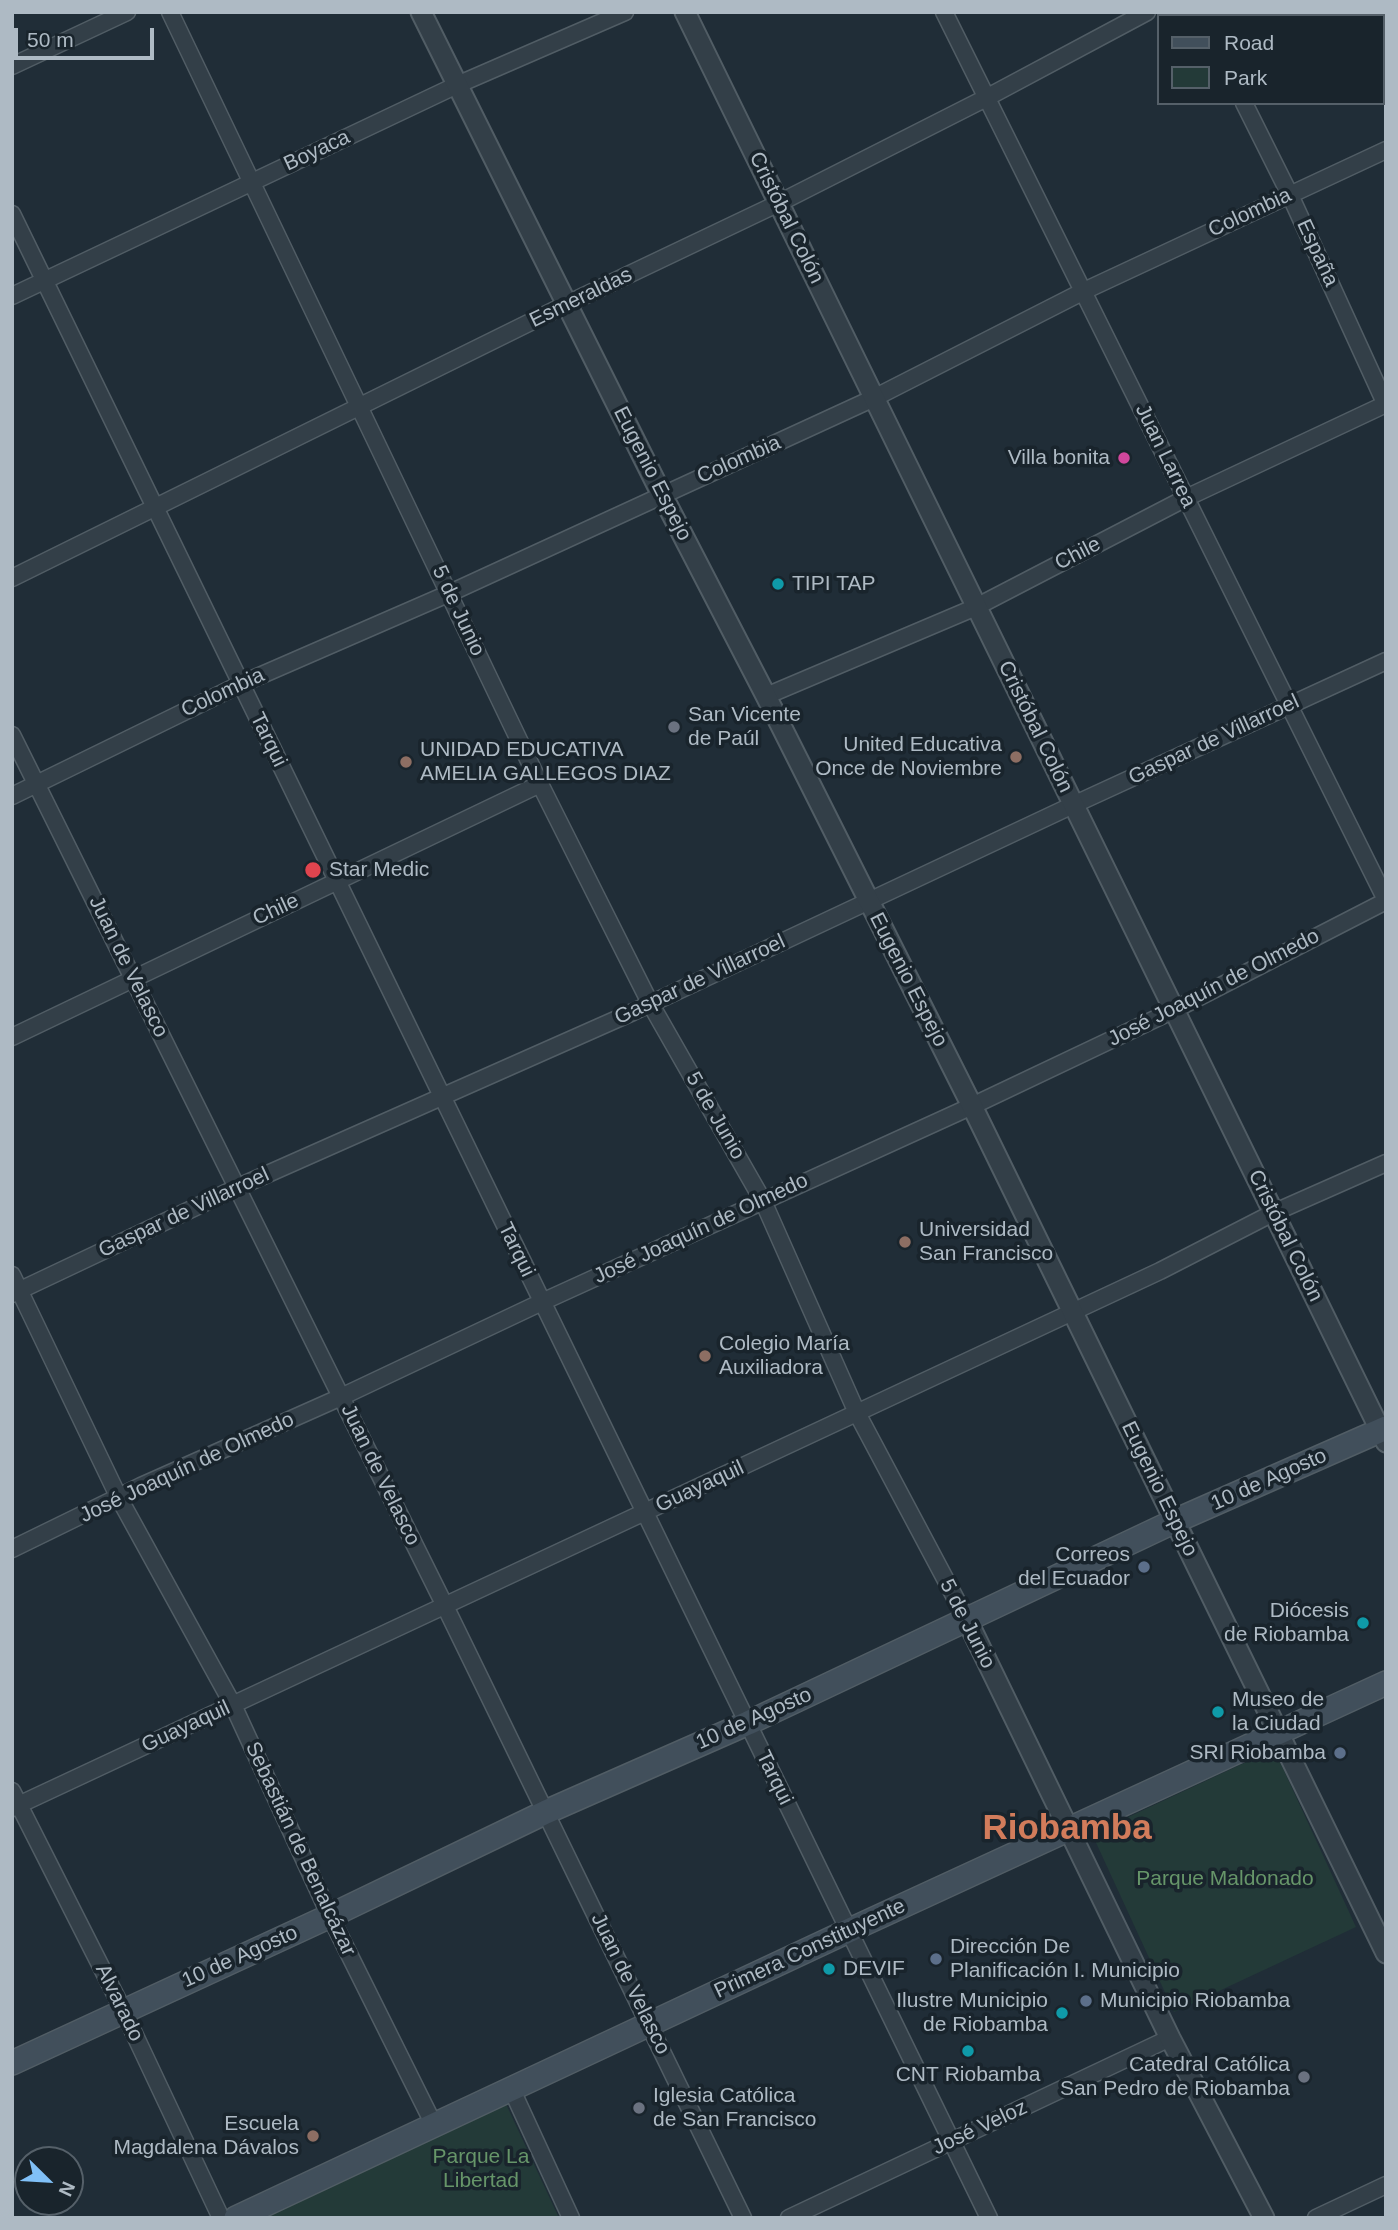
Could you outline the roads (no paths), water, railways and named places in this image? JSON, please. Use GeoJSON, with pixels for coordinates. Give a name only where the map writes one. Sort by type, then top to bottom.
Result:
{"type":"FeatureCollection","features":[{"type":"Feature","properties":{"kind":"main road","name":"10 de Agosto"},"geometry":{"type":"LineString","coordinates":[[12,2063],[330,1916],[546,1812],[748,1723],[1175,1521],[1384,1433]]}},
{"type":"Feature","properties":{"kind":"main road","name":"Primera Constituyente"},"geometry":{"type":"LineString","coordinates":[[236,2218],[848,1930],[1386,1683]]}},
{"type":"Feature","properties":{"kind":"street"},"geometry":{"type":"LineString","coordinates":[[12,66],[127,12]]}},
{"type":"Feature","properties":{"kind":"street","name":"5 de Junio"},"geometry":{"type":"LineString","coordinates":[[170,12],[540,784],[650,1003],[763,1201],[857,1413],[967,1620],[1170,2038],[1264,2218]]}},
{"type":"Feature","properties":{"kind":"street","name":"Eugenio Espejo"},"geometry":{"type":"LineString","coordinates":[[421,12],[972,1106],[1384,1945]]}},
{"type":"Feature","properties":{"kind":"street","name":"Boyaca"},"geometry":{"type":"LineString","coordinates":[[12,296],[457,85],[625,12]]}},
{"type":"Feature","properties":{"kind":"street","name":"Cristóbal Colón"},"geometry":{"type":"LineString","coordinates":[[685,12],[1273,1213],[1384,1433]]}},
{"type":"Feature","properties":{"kind":"street","name":"Juan Larrea"},"geometry":{"type":"LineString","coordinates":[[944,12],[1386,901]]}},
{"type":"Feature","properties":{"kind":"street","name":"Esmeraldas"},"geometry":{"type":"LineString","coordinates":[[12,578],[567,304],[779,203],[986,98],[1147,12]]}},
{"type":"Feature","properties":{"kind":"street","name":"España"},"geometry":{"type":"LineString","coordinates":[[1245,105],[1290,195],[1386,404]]}},
{"type":"Feature","properties":{"kind":"street","name":"Colombia"},"geometry":{"type":"LineString","coordinates":[[12,796],[241,684],[450,593],[874,398],[1084,291],[1386,150]]}},
{"type":"Feature","properties":{"kind":"street","name":"Tarqui"},"geometry":{"type":"LineString","coordinates":[[12,214],[989,2218]]}},
{"type":"Feature","properties":{"kind":"street","name":"Chile"},"geometry":{"type":"LineString","coordinates":[[766,696],[976,607],[1186,498],[1386,404]]}},
{"type":"Feature","properties":{"kind":"street","name":"Gaspar de Villarroel"},"geometry":{"type":"LineString","coordinates":[[15,1286],[650,1003],[1386,661]]}},
{"type":"Feature","properties":{"kind":"street","name":"Juan de Velasco"},"geometry":{"type":"LineString","coordinates":[[12,735],[445,1606],[743,2218]]}},
{"type":"Feature","properties":{"kind":"street","name":"Chile"},"geometry":{"type":"LineString","coordinates":[[12,1037],[540,784]]}},
{"type":"Feature","properties":{"kind":"street","name":"José Joaquín de Olmedo"},"geometry":{"type":"LineString","coordinates":[[12,1549],[972,1106],[1174,1010],[1386,901]]}},
{"type":"Feature","properties":{"kind":"street","name":"Guayaquil"},"geometry":{"type":"LineString","coordinates":[[14,1801],[233,1705],[1160,1271],[1273,1213],[1386,1163]]}},
{"type":"Feature","properties":{"kind":"street","name":"Sebastián de Benalcázar"},"geometry":{"type":"LineString","coordinates":[[15,1286],[119,1498],[233,1705],[330,1916],[434,2124]]}},
{"type":"Feature","properties":{"kind":"street","name":"Alvarado"},"geometry":{"type":"LineString","coordinates":[[14,1801],[123,2010],[221,2218]]}},
{"type":"Feature","properties":{"kind":"street","name":"José Veloz"},"geometry":{"type":"LineString","coordinates":[[789,2218],[1170,2038]]}},
{"type":"Feature","properties":{"kind":"street"},"geometry":{"type":"LineString","coordinates":[[511,2088],[571,2218]]}},
{"type":"Feature","properties":{"kind":"street"},"geometry":{"type":"LineString","coordinates":[[1316,2218],[1386,2185]]}},
{"type":"Feature","properties":{"kind":"place","name":"Villa bonita"},"geometry":{"type":"Point","coordinates":[1124,458]}},
{"type":"Feature","properties":{"kind":"place","name":"TIPI TAP"},"geometry":{"type":"Point","coordinates":[778,584]}},
{"type":"Feature","properties":{"kind":"place","name":"San Vicente de Paúl"},"geometry":{"type":"Point","coordinates":[674,727]}},
{"type":"Feature","properties":{"kind":"place","name":"United Educativa Once de Noviembre"},"geometry":{"type":"Point","coordinates":[1016,757]}},
{"type":"Feature","properties":{"kind":"place","name":"UNIDAD EDUCATIVA AMELIA GALLEGOS DIAZ"},"geometry":{"type":"Point","coordinates":[406,762]}},
{"type":"Feature","properties":{"kind":"place","name":"Star Medic"},"geometry":{"type":"Point","coordinates":[313,870]}},
{"type":"Feature","properties":{"kind":"place","name":"Universidad San Francisco"},"geometry":{"type":"Point","coordinates":[905,1242]}},
{"type":"Feature","properties":{"kind":"place","name":"Colegio María Auxiliadora"},"geometry":{"type":"Point","coordinates":[705,1356]}},
{"type":"Feature","properties":{"kind":"place","name":"Correos del Ecuador"},"geometry":{"type":"Point","coordinates":[1144,1567]}},
{"type":"Feature","properties":{"kind":"place","name":"Diócesis de Riobamba"},"geometry":{"type":"Point","coordinates":[1363,1623]}},
{"type":"Feature","properties":{"kind":"place","name":"Museo de la Ciudad"},"geometry":{"type":"Point","coordinates":[1218,1712]}},
{"type":"Feature","properties":{"kind":"place","name":"SRI Riobamba"},"geometry":{"type":"Point","coordinates":[1340,1753]}},
{"type":"Feature","properties":{"kind":"place","name":"Dirección De Planificación I. Municipio"},"geometry":{"type":"Point","coordinates":[936,1959]}},
{"type":"Feature","properties":{"kind":"place","name":"DEVIF"},"geometry":{"type":"Point","coordinates":[829,1969]}},
{"type":"Feature","properties":{"kind":"place","name":"Municipio Riobamba"},"geometry":{"type":"Point","coordinates":[1086,2001]}},
{"type":"Feature","properties":{"kind":"place","name":"Ilustre Municipio de Riobamba"},"geometry":{"type":"Point","coordinates":[1062,2013]}},
{"type":"Feature","properties":{"kind":"place","name":"CNT Riobamba"},"geometry":{"type":"Point","coordinates":[968,2051]}},
{"type":"Feature","properties":{"kind":"place","name":"Catedral Católica San Pedro de Riobamba"},"geometry":{"type":"Point","coordinates":[1304,2077]}},
{"type":"Feature","properties":{"kind":"place","name":"Iglesia Católica de San Francisco"},"geometry":{"type":"Point","coordinates":[639,2108]}},
{"type":"Feature","properties":{"kind":"place","name":"Escuela Magdalena Dávalos"},"geometry":{"type":"Point","coordinates":[313,2136]}},
{"type":"Feature","properties":{"kind":"district","name":"Riobamba"},"geometry":{"type":"Point","coordinates":[1067,1829]}},
{"type":"Feature","properties":{"kind":"park label","name":"Parque Maldonado"},"geometry":{"type":"Point","coordinates":[1225,1879]}},
{"type":"Feature","properties":{"kind":"park label","name":"Parque La Libertad"},"geometry":{"type":"Point","coordinates":[481,2169]}}]}
